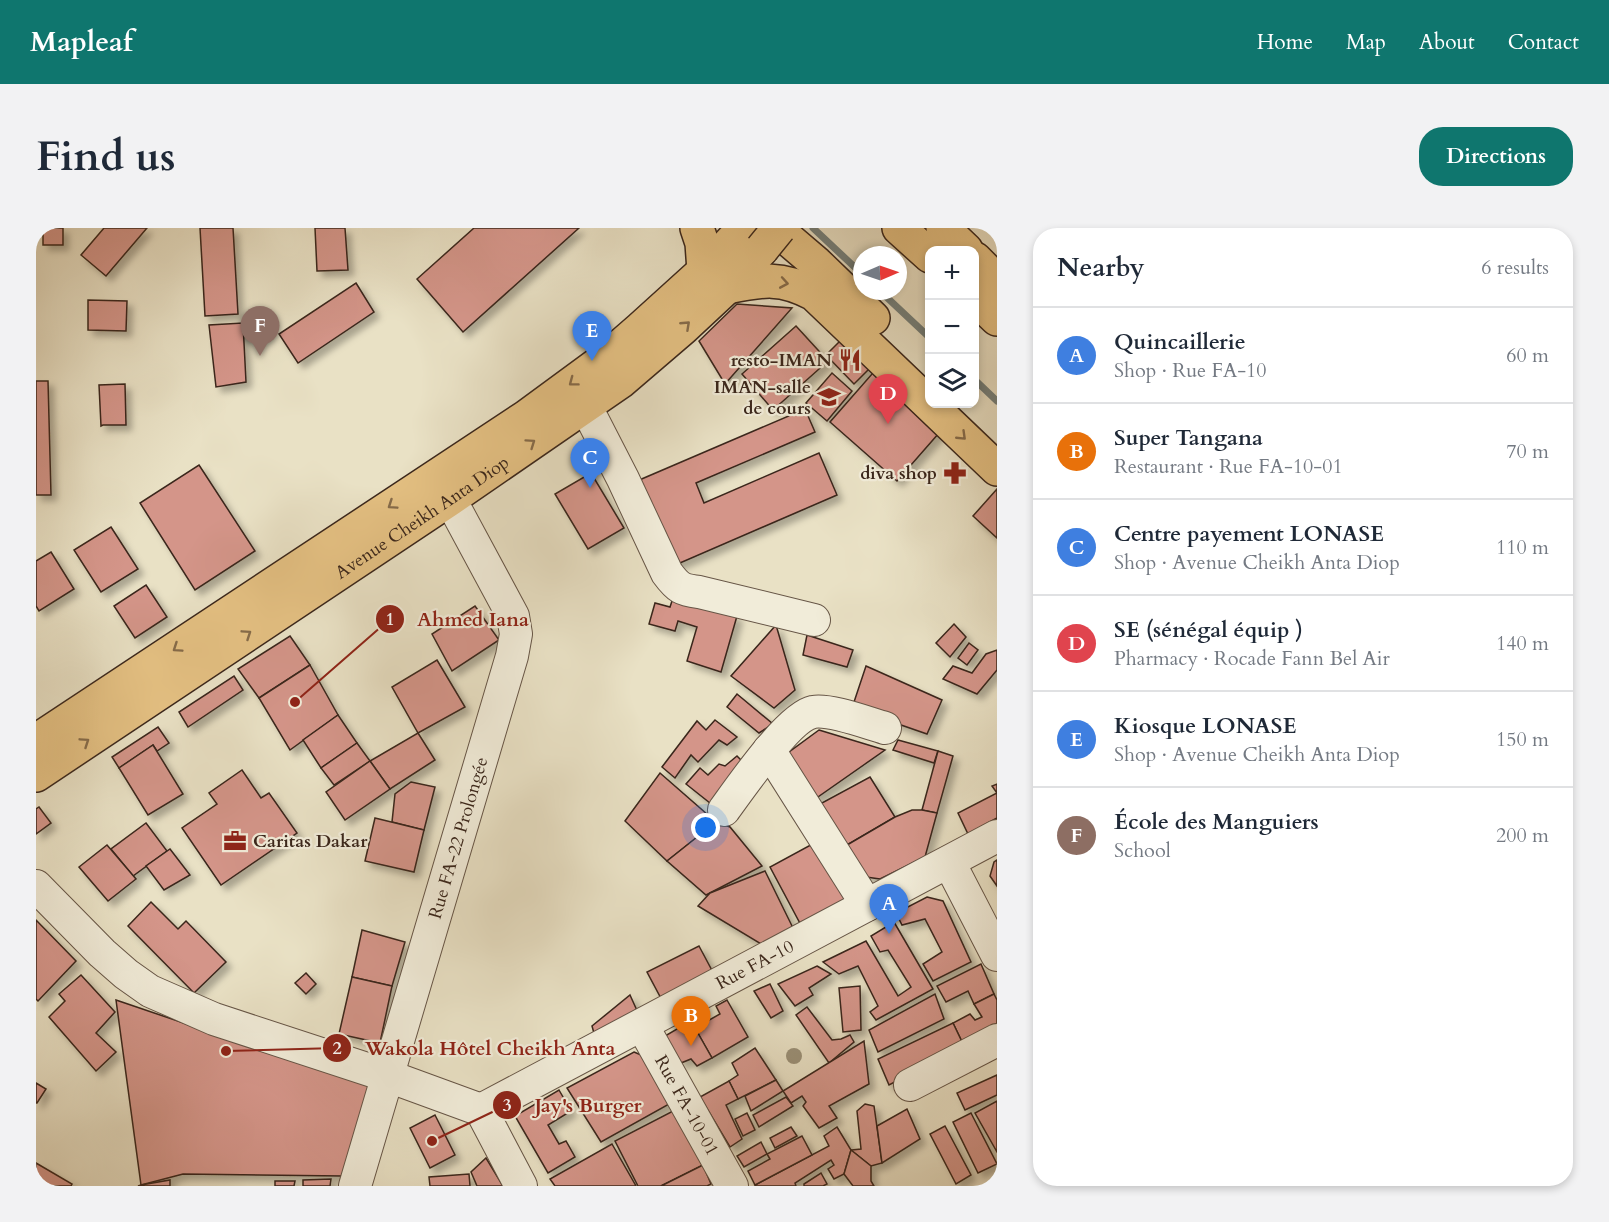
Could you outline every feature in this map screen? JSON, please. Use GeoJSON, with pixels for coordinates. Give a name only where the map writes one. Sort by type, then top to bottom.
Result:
{"type":"FeatureCollection","features":[{"type":"Feature","properties":{"kind":"main road"},"geometry":{"type":"LineString","coordinates":[[697,228],[715,279],[772,280],[793,284],[814,294],[997,469]]}},
{"type":"Feature","properties":{"kind":"main road"},"geometry":{"type":"LineString","coordinates":[[899,228],[925,251]]}},
{"type":"Feature","properties":{"kind":"main road"},"geometry":{"type":"LineString","coordinates":[[943,228],[962,246]]}},
{"type":"Feature","properties":{"kind":"main road"},"geometry":{"type":"LineString","coordinates":[[760,233],[816,263],[925,368]]}},
{"type":"Feature","properties":{"kind":"main road","name":"Avenue Cheikh Anta Diop"},"geometry":{"type":"LineString","coordinates":[[36,741],[526,417],[715,279],[760,233]]}},
{"type":"Feature","properties":{"kind":"main road"},"geometry":{"type":"LineString","coordinates":[[979,263],[997,281]]}},
{"type":"Feature","properties":{"kind":"main road","name":"Avenue Cheikh Anta Diop"},"geometry":{"type":"LineString","coordinates":[[36,775],[620,382],[683,328],[715,279]]}},
{"type":"Feature","properties":{"kind":"main road"},"geometry":{"type":"LineString","coordinates":[[977,300],[997,319]]}},
{"type":"Feature","properties":{"kind":"main road"},"geometry":{"type":"LineString","coordinates":[[965,408],[997,438]]}},
{"type":"Feature","properties":{"kind":"street"},"geometry":{"type":"LineString","coordinates":[[585,405],[667,573],[676,585],[685,590],[814,620]]}},
{"type":"Feature","properties":{"kind":"street","name":"Rue FA-22 Prolongée"},"geometry":{"type":"LineString","coordinates":[[355,1186],[509,667],[516,634],[513,616],[450,498]]}},
{"type":"Feature","properties":{"kind":"street"},"geometry":{"type":"LineString","coordinates":[[724,810],[769,750],[803,716],[814,712],[828,712],[885,728]]}},
{"type":"Feature","properties":{"kind":"street"},"geometry":{"type":"LineString","coordinates":[[769,750],[867,905]]}},
{"type":"Feature","properties":{"kind":"street","name":"Rue FA-10"},"geometry":{"type":"LineString","coordinates":[[481,1110],[997,836]]}},
{"type":"Feature","properties":{"kind":"street"},"geometry":{"type":"LineString","coordinates":[[949,862],[997,955]]}},
{"type":"Feature","properties":{"kind":"street"},"geometry":{"type":"LineString","coordinates":[[36,886],[110,960],[150,991],[214,1019],[388,1076],[481,1110],[521,1186]]}},
{"type":"Feature","properties":{"kind":"street","name":"Rue FA-10-01"},"geometry":{"type":"LineString","coordinates":[[642,1024],[732,1186]]}},
{"type":"Feature","properties":{"kind":"street"},"geometry":{"type":"LineString","coordinates":[[910,1085],[997,1040]]}},
{"type":"Feature","properties":{"kind":"building"},"geometry":{"type":"Polygon","coordinates":[[[43,228],[63,228],[63,245],[43,245],[43,228]]]}},
{"type":"Feature","properties":{"kind":"building"},"geometry":{"type":"Polygon","coordinates":[[[104,228],[147,228],[106,276],[81,255],[104,228]]]}},
{"type":"Feature","properties":{"kind":"building"},"geometry":{"type":"Polygon","coordinates":[[[200,228],[233,228],[238,314],[205,316],[200,228]]]}},
{"type":"Feature","properties":{"kind":"building"},"geometry":{"type":"Polygon","coordinates":[[[315,228],[345,228],[348,270],[317,271],[315,228]]]}},
{"type":"Feature","properties":{"kind":"building"},"geometry":{"type":"Polygon","coordinates":[[[474,228],[579,228],[463,332],[417,279],[474,228]]]}},
{"type":"Feature","properties":{"kind":"building"},"geometry":{"type":"Polygon","coordinates":[[[356,283],[374,312],[298,363],[279,334],[356,283]]]}},
{"type":"Feature","properties":{"kind":"building"},"geometry":{"type":"Polygon","coordinates":[[[88,300],[127,301],[126,331],[88,330],[88,300]]]}},
{"type":"Feature","properties":{"kind":"building"},"geometry":{"type":"Polygon","coordinates":[[[737,304],[792,308],[725,384],[699,341],[737,304]]]}},
{"type":"Feature","properties":{"kind":"building"},"geometry":{"type":"Polygon","coordinates":[[[243,323],[246,382],[216,387],[209,325],[243,323]]]}},
{"type":"Feature","properties":{"kind":"building"},"geometry":{"type":"Polygon","coordinates":[[[796,326],[828,361],[773,410],[742,374],[796,326]]]}},
{"type":"Feature","properties":{"kind":"building","name":"resto-IMAN"},"geometry":{"type":"Polygon","coordinates":[[[845,336],[873,365],[854,384],[826,355],[845,336]]]}},
{"type":"Feature","properties":{"kind":"building"},"geometry":{"type":"Polygon","coordinates":[[[879,366],[946,425],[897,481],[830,422],[879,366]]]}},
{"type":"Feature","properties":{"kind":"building","name":"IMAN-salle de cours"},"geometry":{"type":"Polygon","coordinates":[[[832,373],[852,391],[827,421],[806,403],[832,373]]]}},
{"type":"Feature","properties":{"kind":"building"},"geometry":{"type":"Polygon","coordinates":[[[36,381],[48,381],[51,495],[36,495],[36,381]]]}},
{"type":"Feature","properties":{"kind":"building"},"geometry":{"type":"Polygon","coordinates":[[[125,384],[126,425],[101,426],[99,385],[125,384]]]}},
{"type":"Feature","properties":{"kind":"building"},"geometry":{"type":"Polygon","coordinates":[[[805,409],[815,432],[696,483],[704,503],[819,453],[837,495],[673,566],[637,481],[805,409]]]}},
{"type":"Feature","properties":{"kind":"building"},"geometry":{"type":"Polygon","coordinates":[[[199,465],[255,551],[195,590],[140,503],[199,465]]]}},
{"type":"Feature","properties":{"kind":"building"},"geometry":{"type":"Polygon","coordinates":[[[591,473],[624,528],[588,549],[555,494],[591,473]]]}},
{"type":"Feature","properties":{"kind":"building"},"geometry":{"type":"Polygon","coordinates":[[[997,489],[997,538],[973,516],[997,489]]]}},
{"type":"Feature","properties":{"kind":"building"},"geometry":{"type":"Polygon","coordinates":[[[111,527],[138,569],[101,592],[74,550],[111,527]]]}},
{"type":"Feature","properties":{"kind":"building"},"geometry":{"type":"Polygon","coordinates":[[[51,552],[74,589],[39,611],[36,606],[36,561],[51,552]]]}},
{"type":"Feature","properties":{"kind":"building"},"geometry":{"type":"Polygon","coordinates":[[[146,585],[167,617],[135,638],[114,606],[146,585]]]}},
{"type":"Feature","properties":{"kind":"building"},"geometry":{"type":"Polygon","coordinates":[[[673,598],[737,616],[721,672],[687,661],[697,627],[678,621],[675,631],[649,624],[655,603],[670,607],[673,598]]]}},
{"type":"Feature","properties":{"kind":"building"},"geometry":{"type":"Polygon","coordinates":[[[475,606],[499,640],[452,671],[432,634],[475,606]]]}},
{"type":"Feature","properties":{"kind":"building"},"geometry":{"type":"Polygon","coordinates":[[[954,624],[966,637],[950,657],[936,643],[954,624]]]}},
{"type":"Feature","properties":{"kind":"building"},"geometry":{"type":"Polygon","coordinates":[[[776,625],[795,690],[774,708],[731,676],[776,625]]]}},
{"type":"Feature","properties":{"kind":"building"},"geometry":{"type":"Polygon","coordinates":[[[807,635],[853,650],[847,667],[803,655],[807,635]]]}},
{"type":"Feature","properties":{"kind":"building"},"geometry":{"type":"Polygon","coordinates":[[[290,636],[310,665],[259,698],[238,669],[290,636]]]}},
{"type":"Feature","properties":{"kind":"building"},"geometry":{"type":"Polygon","coordinates":[[[969,643],[978,650],[967,665],[958,658],[969,643]]]}},
{"type":"Feature","properties":{"kind":"building"},"geometry":{"type":"Polygon","coordinates":[[[997,650],[997,670],[977,694],[943,679],[953,666],[972,673],[986,654],[997,650]]]}},
{"type":"Feature","properties":{"kind":"building"},"geometry":{"type":"Polygon","coordinates":[[[437,660],[465,707],[418,733],[392,687],[437,660]]]}},
{"type":"Feature","properties":{"kind":"building"},"geometry":{"type":"Polygon","coordinates":[[[310,665],[338,715],[290,750],[259,698],[310,665]]]}},
{"type":"Feature","properties":{"kind":"building"},"geometry":{"type":"Polygon","coordinates":[[[866,666],[942,700],[927,734],[852,708],[866,666]]]}},
{"type":"Feature","properties":{"kind":"building"},"geometry":{"type":"Polygon","coordinates":[[[234,676],[243,690],[188,727],[179,712],[234,676]]]}},
{"type":"Feature","properties":{"kind":"building"},"geometry":{"type":"Polygon","coordinates":[[[737,694],[773,724],[759,733],[727,707],[737,694]]]}},
{"type":"Feature","properties":{"kind":"building"},"geometry":{"type":"Polygon","coordinates":[[[338,715],[357,743],[321,768],[303,740],[338,715]]]}},
{"type":"Feature","properties":{"kind":"building"},"geometry":{"type":"Polygon","coordinates":[[[715,720],[737,737],[727,745],[719,740],[698,762],[691,755],[675,778],[662,767],[697,721],[706,730],[715,720]]]}},
{"type":"Feature","properties":{"kind":"building"},"geometry":{"type":"Polygon","coordinates":[[[158,727],[169,743],[157,751],[153,745],[119,768],[112,757],[158,727]]]}},
{"type":"Feature","properties":{"kind":"building"},"geometry":{"type":"Polygon","coordinates":[[[819,730],[885,750],[815,799],[785,755],[819,730]]]}},
{"type":"Feature","properties":{"kind":"building"},"geometry":{"type":"Polygon","coordinates":[[[418,733],[435,760],[390,789],[370,761],[418,733]]]}},
{"type":"Feature","properties":{"kind":"building"},"geometry":{"type":"Polygon","coordinates":[[[898,740],[938,751],[934,763],[893,750],[898,740]]]}},
{"type":"Feature","properties":{"kind":"building"},"geometry":{"type":"Polygon","coordinates":[[[357,743],[370,761],[334,785],[321,768],[357,743]]]}},
{"type":"Feature","properties":{"kind":"building"},"geometry":{"type":"Polygon","coordinates":[[[153,745],[183,794],[148,815],[119,768],[153,745]]]}},
{"type":"Feature","properties":{"kind":"building"},"geometry":{"type":"Polygon","coordinates":[[[938,751],[953,756],[937,813],[922,810],[938,751]]]}},
{"type":"Feature","properties":{"kind":"building"},"geometry":{"type":"Polygon","coordinates":[[[737,756],[749,768],[715,807],[686,784],[700,768],[708,775],[719,764],[725,766],[737,756]]]}},
{"type":"Feature","properties":{"kind":"building"},"geometry":{"type":"Polygon","coordinates":[[[370,761],[390,789],[345,820],[326,792],[370,761]]]}},
{"type":"Feature","properties":{"kind":"building"},"geometry":{"type":"Polygon","coordinates":[[[242,770],[261,798],[269,793],[297,833],[221,885],[182,828],[217,804],[209,793],[242,770]]]}},
{"type":"Feature","properties":{"kind":"building"},"geometry":{"type":"Polygon","coordinates":[[[660,773],[716,822],[667,861],[625,821],[660,773]]]}},
{"type":"Feature","properties":{"kind":"building"},"geometry":{"type":"Polygon","coordinates":[[[870,777],[895,817],[847,845],[820,804],[870,777]]]}},
{"type":"Feature","properties":{"kind":"building"},"geometry":{"type":"Polygon","coordinates":[[[411,782],[435,787],[424,830],[392,822],[395,794],[411,782]]]}},
{"type":"Feature","properties":{"kind":"building"},"geometry":{"type":"Polygon","coordinates":[[[997,793],[997,818],[968,834],[958,813],[997,793]]]}},
{"type":"Feature","properties":{"kind":"building"},"geometry":{"type":"Polygon","coordinates":[[[39,807],[51,823],[36,834],[36,809],[39,807]]]}},
{"type":"Feature","properties":{"kind":"building"},"geometry":{"type":"Polygon","coordinates":[[[912,810],[937,813],[925,857],[880,879],[866,877],[847,845],[895,817],[912,810]]]}},
{"type":"Feature","properties":{"kind":"building"},"geometry":{"type":"Polygon","coordinates":[[[375,818],[424,830],[414,872],[365,861],[375,818]]]}},
{"type":"Feature","properties":{"kind":"building"},"geometry":{"type":"Polygon","coordinates":[[[716,822],[730,827],[762,866],[706,895],[667,861],[716,822]]]}},
{"type":"Feature","properties":{"kind":"building"},"geometry":{"type":"Polygon","coordinates":[[[146,823],[167,851],[133,876],[111,849],[146,823]]]}},
{"type":"Feature","properties":{"kind":"building"},"geometry":{"type":"Polygon","coordinates":[[[818,841],[855,901],[802,927],[770,867],[818,841]]]}},
{"type":"Feature","properties":{"kind":"building"},"geometry":{"type":"Polygon","coordinates":[[[107,845],[136,879],[108,901],[79,867],[107,845]]]}},
{"type":"Feature","properties":{"kind":"building"},"geometry":{"type":"Polygon","coordinates":[[[170,849],[190,875],[164,890],[146,866],[170,849]]]}},
{"type":"Feature","properties":{"kind":"building"},"geometry":{"type":"Polygon","coordinates":[[[997,860],[997,886],[990,876],[994,862],[997,860]]]}},
{"type":"Feature","properties":{"kind":"building"},"geometry":{"type":"Polygon","coordinates":[[[765,871],[794,930],[761,944],[698,906],[710,893],[765,871]]]}},
{"type":"Feature","properties":{"kind":"building"},"geometry":{"type":"Polygon","coordinates":[[[927,897],[943,901],[971,962],[933,981],[923,964],[942,952],[925,919],[902,925],[896,913],[927,897]]]}},
{"type":"Feature","properties":{"kind":"building"},"geometry":{"type":"Polygon","coordinates":[[[151,902],[178,929],[186,921],[226,962],[194,993],[128,926],[151,902]]]}},
{"type":"Feature","properties":{"kind":"building"},"geometry":{"type":"Polygon","coordinates":[[[36,920],[76,961],[38,1001],[36,999],[36,920]]]}},
{"type":"Feature","properties":{"kind":"building"},"geometry":{"type":"Polygon","coordinates":[[[894,922],[933,989],[876,1020],[870,1012],[878,1006],[858,966],[839,974],[823,962],[866,941],[898,996],[911,987],[888,950],[880,952],[871,936],[894,922]]]}},
{"type":"Feature","properties":{"kind":"building"},"geometry":{"type":"Polygon","coordinates":[[[362,930],[405,942],[392,986],[352,977],[362,930]]]}},
{"type":"Feature","properties":{"kind":"building"},"geometry":{"type":"Polygon","coordinates":[[[699,946],[716,978],[664,1004],[647,972],[699,946]]]}},
{"type":"Feature","properties":{"kind":"building"},"geometry":{"type":"Polygon","coordinates":[[[981,964],[994,994],[974,1004],[968,991],[946,1002],[937,986],[981,964]]]}},
{"type":"Feature","properties":{"kind":"building"},"geometry":{"type":"Polygon","coordinates":[[[817,966],[831,974],[809,988],[813,995],[795,1006],[778,984],[817,966]]]}},
{"type":"Feature","properties":{"kind":"building"},"geometry":{"type":"Polygon","coordinates":[[[306,973],[316,984],[306,994],[295,983],[306,973]]]}},
{"type":"Feature","properties":{"kind":"building"},"geometry":{"type":"Polygon","coordinates":[[[81,975],[115,1012],[96,1033],[116,1052],[96,1071],[49,1017],[65,1001],[59,994],[81,975]]]}},
{"type":"Feature","properties":{"kind":"building"},"geometry":{"type":"Polygon","coordinates":[[[352,977],[392,986],[380,1043],[339,1034],[352,977]]]}},
{"type":"Feature","properties":{"kind":"building"},"geometry":{"type":"Polygon","coordinates":[[[770,984],[783,1011],[771,1018],[754,991],[770,984]]]}},
{"type":"Feature","properties":{"kind":"building"},"geometry":{"type":"Polygon","coordinates":[[[860,986],[861,1030],[843,1032],[839,988],[860,986]]]}},
{"type":"Feature","properties":{"kind":"building"},"geometry":{"type":"Polygon","coordinates":[[[935,994],[944,1019],[878,1052],[869,1030],[935,994]]]}},
{"type":"Feature","properties":{"kind":"building"},"geometry":{"type":"Polygon","coordinates":[[[994,994],[997,1000],[997,1030],[964,1046],[953,1023],[970,1014],[975,1020],[982,1017],[974,1004],[994,994]]]}},
{"type":"Feature","properties":{"kind":"building"},"geometry":{"type":"Polygon","coordinates":[[[630,995],[639,1015],[595,1037],[592,1026],[630,995]]]}},
{"type":"Feature","properties":{"kind":"building"},"geometry":{"type":"Polygon","coordinates":[[[116,1000],[369,1086],[343,1176],[183,1174],[141,1185],[116,1000]]]}},
{"type":"Feature","properties":{"kind":"building"},"geometry":{"type":"Polygon","coordinates":[[[727,1000],[748,1037],[712,1058],[695,1028],[720,1014],[716,1006],[727,1000]]]}},
{"type":"Feature","properties":{"kind":"building"},"geometry":{"type":"Polygon","coordinates":[[[807,1007],[832,1040],[850,1035],[854,1042],[829,1063],[796,1015],[807,1007]]]}},
{"type":"Feature","properties":{"kind":"building"},"geometry":{"type":"Polygon","coordinates":[[[953,1023],[964,1046],[889,1085],[878,1059],[953,1023]]]}},
{"type":"Feature","properties":{"kind":"building"},"geometry":{"type":"Polygon","coordinates":[[[682,1026],[685,1034],[695,1028],[712,1058],[697,1066],[691,1059],[681,1063],[665,1036],[682,1026]]]}},
{"type":"Feature","properties":{"kind":"building"},"geometry":{"type":"Polygon","coordinates":[[[864,1041],[869,1084],[829,1106],[837,1118],[819,1128],[803,1106],[806,1102],[802,1096],[791,1103],[783,1091],[864,1041]]]}},
{"type":"Feature","properties":{"kind":"building"},"geometry":{"type":"Polygon","coordinates":[[[755,1048],[776,1080],[738,1099],[729,1081],[738,1075],[732,1063],[755,1048]]]}},
{"type":"Feature","properties":{"kind":"building"},"geometry":{"type":"Polygon","coordinates":[[[634,1052],[646,1057],[671,1103],[601,1142],[567,1088],[634,1052]]]}},
{"type":"Feature","properties":{"kind":"building"},"geometry":{"type":"Polygon","coordinates":[[[997,1075],[997,1095],[965,1110],[957,1093],[997,1075]]]}},
{"type":"Feature","properties":{"kind":"building"},"geometry":{"type":"Polygon","coordinates":[[[776,1080],[783,1091],[751,1111],[745,1096],[776,1080]]]}},
{"type":"Feature","properties":{"kind":"building"},"geometry":{"type":"Polygon","coordinates":[[[729,1081],[738,1099],[726,1105],[742,1139],[730,1147],[700,1097],[729,1081]]]}},
{"type":"Feature","properties":{"kind":"building"},"geometry":{"type":"Polygon","coordinates":[[[36,1083],[46,1089],[37,1103],[36,1103],[36,1083]]]}},
{"type":"Feature","properties":{"kind":"building"},"geometry":{"type":"Polygon","coordinates":[[[559,1090],[571,1111],[548,1125],[559,1144],[566,1141],[575,1157],[548,1173],[515,1116],[559,1090]]]}},
{"type":"Feature","properties":{"kind":"building"},"geometry":{"type":"Polygon","coordinates":[[[786,1097],[793,1106],[759,1127],[753,1115],[786,1097]]]}},
{"type":"Feature","properties":{"kind":"building"},"geometry":{"type":"Polygon","coordinates":[[[997,1101],[997,1152],[975,1113],[997,1101]]]}},
{"type":"Feature","properties":{"kind":"building"},"geometry":{"type":"Polygon","coordinates":[[[865,1104],[874,1106],[882,1163],[871,1166],[851,1150],[861,1149],[857,1111],[865,1104]]]}},
{"type":"Feature","properties":{"kind":"building"},"geometry":{"type":"Polygon","coordinates":[[[907,1109],[920,1139],[882,1163],[877,1126],[907,1109]]]}},
{"type":"Feature","properties":{"kind":"building"},"geometry":{"type":"Polygon","coordinates":[[[675,1110],[703,1165],[661,1186],[638,1186],[615,1141],[675,1110]]]}},
{"type":"Feature","properties":{"kind":"building"},"geometry":{"type":"Polygon","coordinates":[[[747,1113],[755,1130],[743,1136],[735,1119],[747,1113]]]}},
{"type":"Feature","properties":{"kind":"building"},"geometry":{"type":"Polygon","coordinates":[[[971,1113],[997,1164],[978,1173],[953,1122],[971,1113]]]}},
{"type":"Feature","properties":{"kind":"building"},"geometry":{"type":"Polygon","coordinates":[[[435,1115],[455,1155],[430,1168],[410,1128],[435,1115]]]}},
{"type":"Feature","properties":{"kind":"building"},"geometry":{"type":"Polygon","coordinates":[[[945,1126],[971,1175],[956,1184],[930,1134],[945,1126]]]}},
{"type":"Feature","properties":{"kind":"building"},"geometry":{"type":"Polygon","coordinates":[[[791,1127],[797,1136],[775,1148],[770,1138],[791,1127]]]}},
{"type":"Feature","properties":{"kind":"building"},"geometry":{"type":"Polygon","coordinates":[[[837,1127],[851,1150],[844,1174],[834,1179],[828,1169],[834,1165],[831,1160],[795,1183],[796,1186],[755,1185],[829,1146],[824,1136],[837,1127]]]}},
{"type":"Feature","properties":{"kind":"building"},"geometry":{"type":"Polygon","coordinates":[[[802,1136],[812,1155],[755,1185],[748,1171],[770,1159],[767,1154],[802,1136]]]}},
{"type":"Feature","properties":{"kind":"building"},"geometry":{"type":"Polygon","coordinates":[[[761,1142],[767,1154],[744,1167],[737,1156],[761,1142]]]}},
{"type":"Feature","properties":{"kind":"building"},"geometry":{"type":"Polygon","coordinates":[[[612,1144],[636,1186],[555,1186],[550,1179],[612,1144]]]}},
{"type":"Feature","properties":{"kind":"building"},"geometry":{"type":"Polygon","coordinates":[[[851,1150],[871,1166],[871,1181],[874,1186],[853,1186],[844,1174],[851,1150]]]}},
{"type":"Feature","properties":{"kind":"building"},"geometry":{"type":"Polygon","coordinates":[[[486,1158],[503,1186],[477,1186],[471,1172],[486,1158]]]}},
{"type":"Feature","properties":{"kind":"building"},"geometry":{"type":"Polygon","coordinates":[[[36,1163],[72,1184],[71,1186],[48,1186],[36,1179],[36,1163]]]}},
{"type":"Feature","properties":{"kind":"building"},"geometry":{"type":"Polygon","coordinates":[[[703,1165],[711,1184],[707,1186],[661,1186],[703,1165]]]}},
{"type":"Feature","properties":{"kind":"building"},"geometry":{"type":"Polygon","coordinates":[[[821,1173],[827,1184],[804,1186],[804,1184],[821,1173]]]}},
{"type":"Feature","properties":{"kind":"building"},"geometry":{"type":"Polygon","coordinates":[[[469,1174],[470,1186],[430,1186],[429,1177],[469,1174]]]}},
{"type":"Feature","properties":{"kind":"building"},"geometry":{"type":"Polygon","coordinates":[[[331,1179],[330,1186],[303,1186],[303,1180],[331,1179]]]}},
{"type":"Feature","properties":{"kind":"building"},"geometry":{"type":"Polygon","coordinates":[[[170,1180],[170,1186],[138,1186],[141,1185],[170,1180]]]}},
{"type":"Feature","properties":{"kind":"building"},"geometry":{"type":"Polygon","coordinates":[[[275,1181],[295,1181],[294,1186],[275,1186],[275,1181]]]}},
{"type":"Feature","properties":{"kind":"waterway"},"geometry":{"type":"LineString","coordinates":[[813,228],[853,266]]}},
{"type":"Feature","properties":{"kind":"waterway"},"geometry":{"type":"LineString","coordinates":[[890,300],[925,333]]}},
{"type":"Feature","properties":{"kind":"waterway"},"geometry":{"type":"LineString","coordinates":[[979,384],[997,401]]}},
{"type":"Feature","properties":{"kind":"place","name":"École des Manguiers"},"geometry":{"type":"Point","coordinates":[260,356]}},
{"type":"Feature","properties":{"kind":"place","name":"resto-IMAN"},"geometry":{"type":"Point","coordinates":[850,360]}},
{"type":"Feature","properties":{"kind":"place","name":"Kiosque LONASE"},"geometry":{"type":"Point","coordinates":[592,361]}},
{"type":"Feature","properties":{"kind":"place","name":"IMAN-salle de cours"},"geometry":{"type":"Point","coordinates":[829,397]}},
{"type":"Feature","properties":{"kind":"place","name":"SE (sénégal équip )"},"geometry":{"type":"Point","coordinates":[888,424]}},
{"type":"Feature","properties":{"kind":"place","name":"diva shop"},"geometry":{"type":"Point","coordinates":[955,473]}},
{"type":"Feature","properties":{"kind":"place","name":"Centre payement LONASE"},"geometry":{"type":"Point","coordinates":[590,488]}},
{"type":"Feature","properties":{"kind":"place","name":"Ahmed Iana"},"geometry":{"type":"Point","coordinates":[295,702]}},
{"type":"Feature","properties":{"kind":"place","name":"Caritas Dakar"},"geometry":{"type":"Point","coordinates":[235,841]}},
{"type":"Feature","properties":{"kind":"place","name":"Quincaillerie"},"geometry":{"type":"Point","coordinates":[889,934]}},
{"type":"Feature","properties":{"kind":"place","name":"Super Tangana"},"geometry":{"type":"Point","coordinates":[691,1046]}},
{"type":"Feature","properties":{"kind":"place","name":"Wakola Hôtel Cheikh Anta"},"geometry":{"type":"Point","coordinates":[226,1051]}},
{"type":"Feature","properties":{"kind":"place","name":"Jay's Burger"},"geometry":{"type":"Point","coordinates":[432,1141]}}]}
